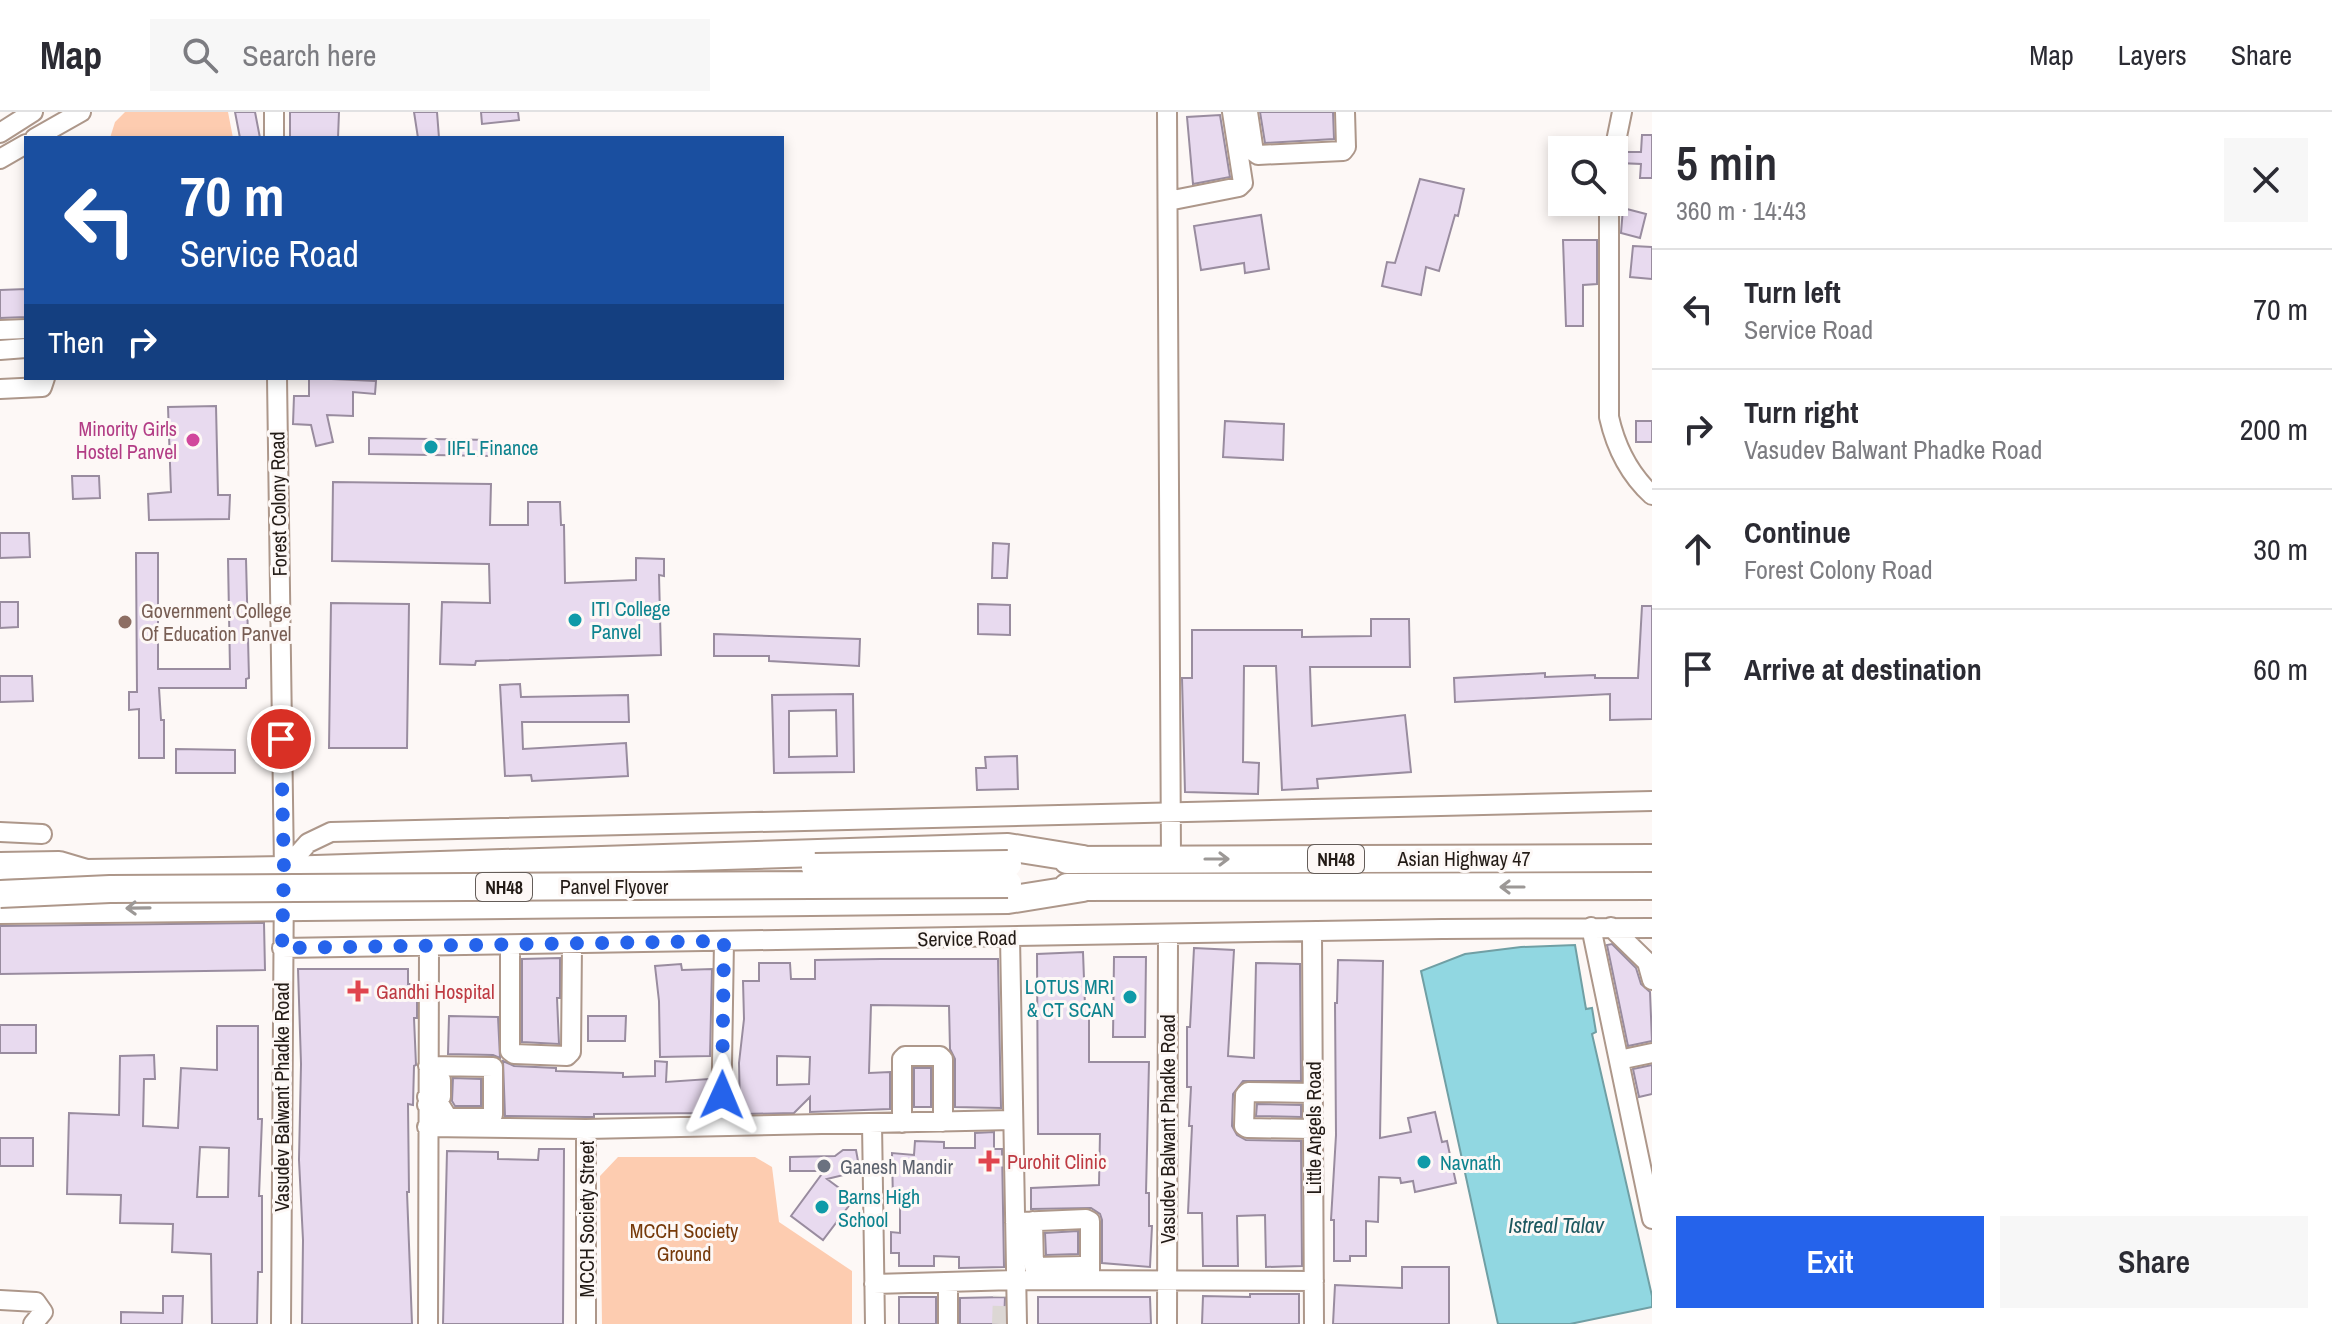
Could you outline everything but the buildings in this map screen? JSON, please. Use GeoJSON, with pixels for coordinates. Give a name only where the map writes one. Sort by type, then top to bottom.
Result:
{"type":"FeatureCollection","features":[{"type":"Feature","properties":{"kind":"highway"},"geometry":{"type":"LineString","coordinates":[[0,866],[59,865],[86,873],[284,870],[1008,847],[1083,859]]}},
{"type":"Feature","properties":{"kind":"highway","name":"Asian Highway 47"},"geometry":{"type":"LineString","coordinates":[[1083,859],[1652,858]]}},
{"type":"Feature","properties":{"kind":"highway","name":"Panvel Flyover"},"geometry":{"type":"LineString","coordinates":[[0,894],[123,889],[1008,874],[1083,859]]}},
{"type":"Feature","properties":{"kind":"highway","name":"Panvel Flyover"},"geometry":{"type":"LineString","coordinates":[[0,881],[1008,874],[1083,888]]}},
{"type":"Feature","properties":{"kind":"highway","name":"Asian Highway 47"},"geometry":{"type":"LineString","coordinates":[[1083,888],[1652,886]]}},
{"type":"Feature","properties":{"kind":"highway"},"geometry":{"type":"LineString","coordinates":[[0,910],[1008,900],[1083,888]]}},
{"type":"Feature","properties":{"kind":"street"},"geometry":{"type":"LineString","coordinates":[[0,133],[33,112]]}},
{"type":"Feature","properties":{"kind":"street"},"geometry":{"type":"LineString","coordinates":[[39,136],[81,112]]}},
{"type":"Feature","properties":{"kind":"street"},"geometry":{"type":"LineString","coordinates":[[274,112],[274,136]]}},
{"type":"Feature","properties":{"kind":"street"},"geometry":{"type":"LineString","coordinates":[[1167,112],[1171,859]]}},
{"type":"Feature","properties":{"kind":"street"},"geometry":{"type":"LineString","coordinates":[[1168,201],[1239,187],[1243,183],[1232,112]]}},
{"type":"Feature","properties":{"kind":"street"},"geometry":{"type":"LineString","coordinates":[[1248,112],[1254,152],[1258,155],[1343,151],[1346,147],[1345,112]]}},
{"type":"Feature","properties":{"kind":"street"},"geometry":{"type":"LineString","coordinates":[[1617,136],[1622,112]]}},
{"type":"Feature","properties":{"kind":"street"},"geometry":{"type":"LineString","coordinates":[[0,159],[24,145]]}},
{"type":"Feature","properties":{"kind":"street"},"geometry":{"type":"LineString","coordinates":[[1609,216],[1609,417],[1615,443],[1638,482],[1652,495]]}},
{"type":"Feature","properties":{"kind":"street"},"geometry":{"type":"LineString","coordinates":[[0,330],[24,329]]}},
{"type":"Feature","properties":{"kind":"street"},"geometry":{"type":"LineString","coordinates":[[0,350],[24,348]]}},
{"type":"Feature","properties":{"kind":"street"},"geometry":{"type":"LineString","coordinates":[[0,389],[42,387],[44,380]]}},
{"type":"Feature","properties":{"kind":"street","name":"Forest Colony Road"},"geometry":{"type":"LineString","coordinates":[[277,380],[284,870]]}},
{"type":"Feature","properties":{"kind":"street"},"geometry":{"type":"LineString","coordinates":[[284,870],[308,843],[331,832],[1652,801]]}},
{"type":"Feature","properties":{"kind":"street"},"geometry":{"type":"LineString","coordinates":[[0,832],[42,834]]}},
{"type":"Feature","properties":{"kind":"street","name":"Vasudev Balwant Phadke Road"},"geometry":{"type":"LineString","coordinates":[[281,1324],[284,870]]}},
{"type":"Feature","properties":{"kind":"street"},"geometry":{"type":"LineString","coordinates":[[1591,927],[1652,1219]]}},
{"type":"Feature","properties":{"kind":"street"},"geometry":{"type":"LineString","coordinates":[[1611,927],[1647,962],[1652,980]]}},
{"type":"Feature","properties":{"kind":"street","name":"Service Road"},"geometry":{"type":"LineString","coordinates":[[282,948],[1652,928]]}},
{"type":"Feature","properties":{"kind":"street","name":"Little Angels Road"},"geometry":{"type":"LineString","coordinates":[[1312,933],[1314,1324]]}},
{"type":"Feature","properties":{"kind":"street","name":"Vasudev Balwant Phadke Road"},"geometry":{"type":"LineString","coordinates":[[1167,1324],[1168,935]]}},
{"type":"Feature","properties":{"kind":"street"},"geometry":{"type":"LineString","coordinates":[[1010,937],[1013,1120],[1024,1221],[1011,1281],[1011,1322]]}},
{"type":"Feature","properties":{"kind":"street"},"geometry":{"type":"LineString","coordinates":[[721,1126],[724,941]]}},
{"type":"Feature","properties":{"kind":"street"},"geometry":{"type":"LineString","coordinates":[[510,945],[510,1051],[514,1054],[567,1056],[571,1052],[572,944]]}},
{"type":"Feature","properties":{"kind":"street"},"geometry":{"type":"LineString","coordinates":[[428,1324],[429,946]]}},
{"type":"Feature","properties":{"kind":"street"},"geometry":{"type":"LineString","coordinates":[[1619,1060],[1652,1053]]}},
{"type":"Feature","properties":{"kind":"street"},"geometry":{"type":"LineString","coordinates":[[902,1116],[902,1059],[905,1056],[940,1056],[943,1059],[937,1122]]}},
{"type":"Feature","properties":{"kind":"street"},"geometry":{"type":"LineString","coordinates":[[427,1127],[486,1123],[493,1115],[493,1067],[428,1066]]}},
{"type":"Feature","properties":{"kind":"street"},"geometry":{"type":"LineString","coordinates":[[427,1101],[441,1097],[441,1080]]}},
{"type":"Feature","properties":{"kind":"street"},"geometry":{"type":"LineString","coordinates":[[1313,1093],[1248,1092],[1245,1095],[1244,1126],[1313,1129]]}},
{"type":"Feature","properties":{"kind":"street"},"geometry":{"type":"LineString","coordinates":[[427,1101],[440,1105],[448,1118],[586,1129]]}},
{"type":"Feature","properties":{"kind":"street","name":"MCCH Society Street"},"geometry":{"type":"LineString","coordinates":[[586,1324],[586,1129],[872,1123],[902,1116],[937,1122],[1013,1120]]}},
{"type":"Feature","properties":{"kind":"street"},"geometry":{"type":"LineString","coordinates":[[872,1123],[875,1324]]}},
{"type":"Feature","properties":{"kind":"street"},"geometry":{"type":"LineString","coordinates":[[1024,1221],[1090,1221],[1085,1273]]}},
{"type":"Feature","properties":{"kind":"street"},"geometry":{"type":"LineString","coordinates":[[874,1284],[1011,1281],[1085,1273],[1166,1281],[1314,1281]]}},
{"type":"Feature","properties":{"kind":"street"},"geometry":{"type":"LineString","coordinates":[[948,1282],[948,1324]]}},
{"type":"Feature","properties":{"kind":"street"},"geometry":{"type":"LineString","coordinates":[[0,1300],[36,1302],[43,1312],[33,1324]]}},
{"type":"Feature","properties":{"kind":"green space"},"geometry":{"type":"Polygon","coordinates":[[[125,112],[228,112],[233,136],[111,136],[115,122],[125,112]]]}},
{"type":"Feature","properties":{"kind":"green space","name":"MCCH Society Ground"},"geometry":{"type":"Polygon","coordinates":[[[618,1157],[755,1157],[772,1167],[779,1222],[852,1271],[852,1324],[602,1324],[600,1176],[618,1157]]]}},
{"type":"Feature","properties":{"kind":"water","name":"Istreal Talav"},"geometry":{"type":"Polygon","coordinates":[[[1575,945],[1586,1009],[1592,1008],[1596,1032],[1592,1034],[1652,1307],[1570,1324],[1498,1324],[1421,971],[1465,954],[1521,947],[1575,945]]]}},
{"type":"Feature","properties":{"kind":"tunnel"},"geometry":{"type":"LineString","coordinates":[[1001,1324],[1002,1296]]}},
{"type":"Feature","properties":{"kind":"place","name":"Minority Girls Hostel Panvel"},"geometry":{"type":"Point","coordinates":[193,440]}},
{"type":"Feature","properties":{"kind":"place","name":"IIFL Finance"},"geometry":{"type":"Point","coordinates":[431,447]}},
{"type":"Feature","properties":{"kind":"place","name":"ITI College Panvel"},"geometry":{"type":"Point","coordinates":[575,620]}},
{"type":"Feature","properties":{"kind":"place","name":"Government College Of Education Panvel"},"geometry":{"type":"Point","coordinates":[125,622]}},
{"type":"Feature","properties":{"kind":"place","name":"Gandhi Hospital"},"geometry":{"type":"Point","coordinates":[358,991]}},
{"type":"Feature","properties":{"kind":"place","name":"LOTUS MRI & CT SCAN"},"geometry":{"type":"Point","coordinates":[1130,997]}},
{"type":"Feature","properties":{"kind":"place","name":"Purohit Clinic"},"geometry":{"type":"Point","coordinates":[989,1161]}},
{"type":"Feature","properties":{"kind":"place","name":"Navnath"},"geometry":{"type":"Point","coordinates":[1424,1162]}},
{"type":"Feature","properties":{"kind":"place","name":"Ganesh Mandir"},"geometry":{"type":"Point","coordinates":[824,1166]}},
{"type":"Feature","properties":{"kind":"place","name":"Barns High School"},"geometry":{"type":"Point","coordinates":[822,1207]}},
{"type":"Feature","properties":{"kind":"route"},"geometry":{"type":"LineString","coordinates":[[281,739],[282,948],[724,941],[722,1095]]}}]}
